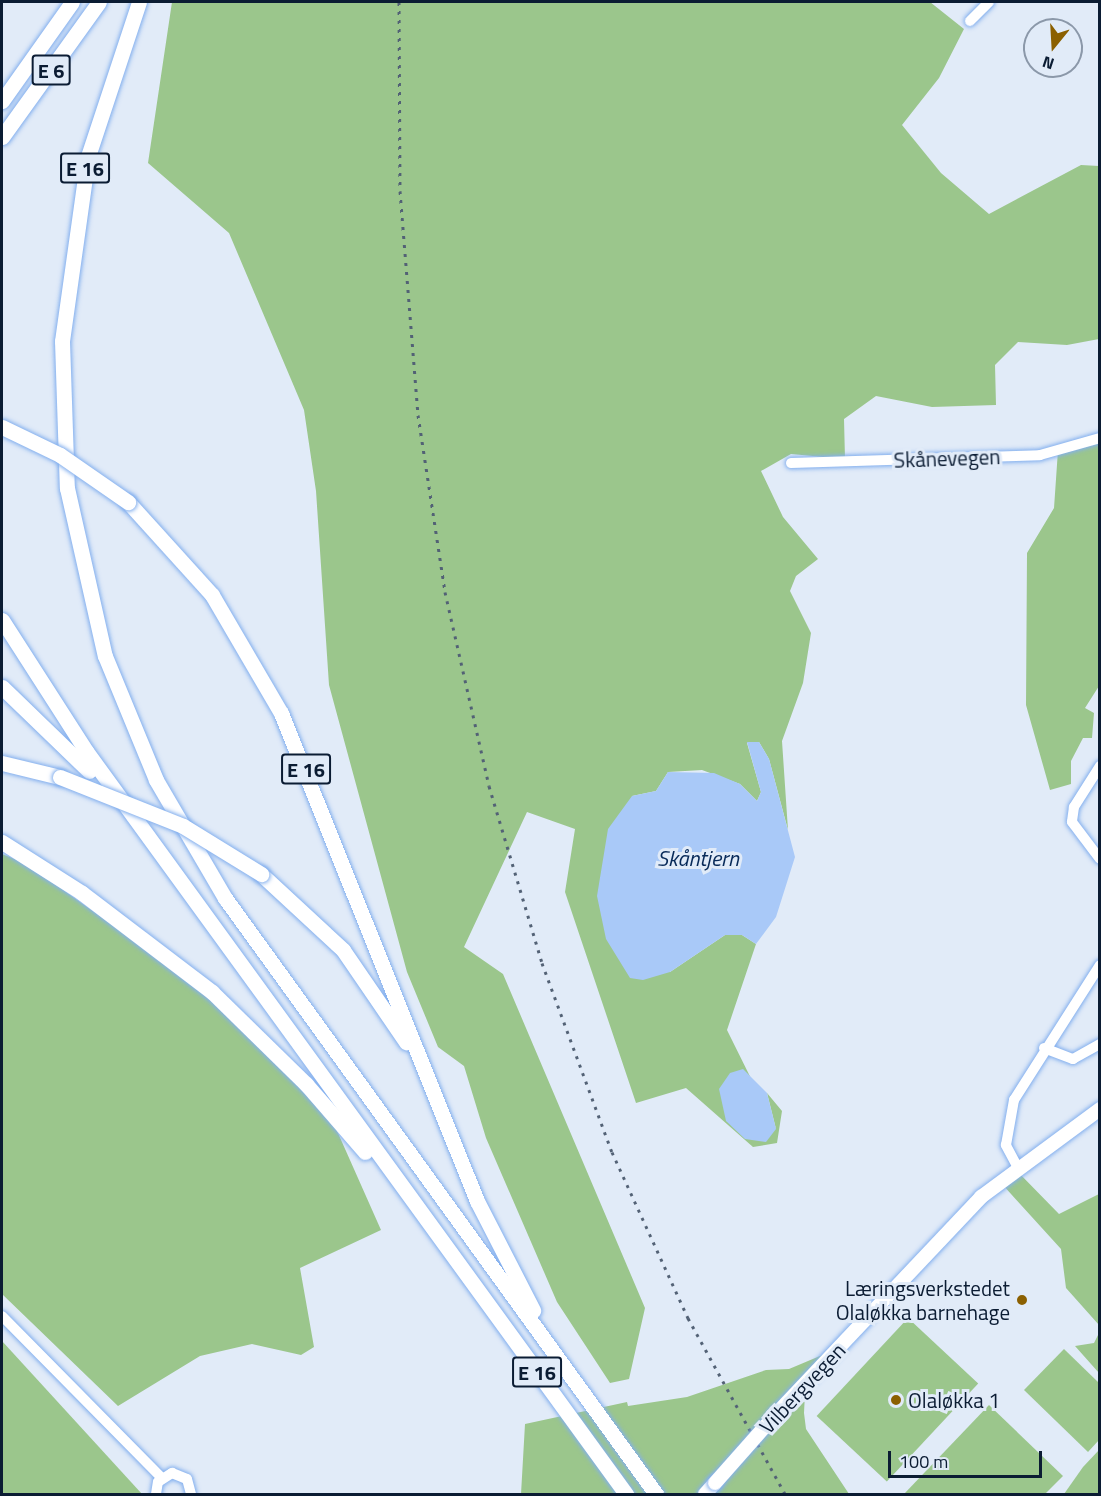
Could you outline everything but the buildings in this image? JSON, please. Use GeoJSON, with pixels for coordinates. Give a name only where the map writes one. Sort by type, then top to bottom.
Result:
{"type":"FeatureCollection","features":[{"type":"Feature","properties":{"kind":"highway","name":"E 6"},"geometry":{"type":"LineString","coordinates":[[2,101],[72,2]]}},
{"type":"Feature","properties":{"kind":"highway","name":"E 6"},"geometry":{"type":"LineString","coordinates":[[2,137],[99,2]]}},
{"type":"Feature","properties":{"kind":"highway","name":"E 16"},"geometry":{"type":"LineString","coordinates":[[139,2],[88,156],[62,341],[67,488],[102,645],[141,748],[207,870],[656,1494]]}},
{"type":"Feature","properties":{"kind":"highway","name":"E 16"},"geometry":{"type":"LineString","coordinates":[[2,427],[60,455],[128,502],[197,576],[264,679],[306,770],[480,1208],[513,1275],[556,1344],[558,1359]]}},
{"type":"Feature","properties":{"kind":"highway","name":"E 16"},"geometry":{"type":"LineString","coordinates":[[2,620],[38,682],[140,826],[626,1494]]}},
{"type":"Feature","properties":{"kind":"highway","name":"E 16"},"geometry":{"type":"LineString","coordinates":[[2,687],[67,744],[140,826]]}},
{"type":"Feature","properties":{"kind":"highway","name":"E 16"},"geometry":{"type":"LineString","coordinates":[[2,764],[60,777],[175,822],[261,874],[343,950],[424,1069]]}},
{"type":"Feature","properties":{"kind":"highway","name":"E 16"},"geometry":{"type":"LineString","coordinates":[[2,842],[123,922],[239,1017],[331,1110],[429,1239],[448,1250]]}},
{"type":"Feature","properties":{"kind":"main road","name":"Vilbergvegen"},"geometry":{"type":"LineString","coordinates":[[705,1494],[776,1414],[957,1220],[1017,1166],[1100,1109]]}},
{"type":"Feature","properties":{"kind":"street"},"geometry":{"type":"LineString","coordinates":[[970,21],[989,2]]}},
{"type":"Feature","properties":{"kind":"street","name":"Skånevegen"},"geometry":{"type":"LineString","coordinates":[[791,463],[1040,455],[1100,438]]}},
{"type":"Feature","properties":{"kind":"street"},"geometry":{"type":"LineString","coordinates":[[1100,766],[1074,807],[1072,822],[1100,858]]}},
{"type":"Feature","properties":{"kind":"street"},"geometry":{"type":"LineString","coordinates":[[1017,1166],[1006,1145],[1006,1128],[1044,1048],[1100,964]]}},
{"type":"Feature","properties":{"kind":"street"},"geometry":{"type":"LineString","coordinates":[[1044,1048],[1073,1059],[1100,1044]]}},
{"type":"Feature","properties":{"kind":"street"},"geometry":{"type":"LineString","coordinates":[[2,1316],[162,1478]]}},
{"type":"Feature","properties":{"kind":"street"},"geometry":{"type":"LineString","coordinates":[[162,1478],[183,1476],[191,1494]]}},
{"type":"Feature","properties":{"kind":"street"},"geometry":{"type":"LineString","coordinates":[[156,1494],[162,1478]]}},
{"type":"Feature","properties":{"kind":"green space"},"geometry":{"type":"Polygon","coordinates":[[[172,2],[930,2],[964,29],[939,78],[902,125],[941,173],[989,214],[1081,165],[1099,166],[1099,339],[1067,345],[1018,342],[995,365],[996,405],[932,407],[876,396],[844,419],[845,459],[791,454],[761,471],[783,517],[818,559],[796,576],[790,591],[811,633],[803,683],[782,741],[788,830],[769,759],[759,742],[747,743],[761,792],[757,801],[740,784],[702,770],[668,772],[656,791],[632,796],[670,972],[725,935],[742,935],[756,944],[727,1030],[776,1129],[767,1093],[782,1111],[777,1143],[753,1147],[686,1088],[636,1103],[565,892],[575,829],[527,812],[464,947],[503,974],[645,1308],[629,1379],[610,1383],[557,1302],[486,1138],[464,1066],[438,1047],[407,972],[329,685],[316,491],[304,410],[229,233],[148,163],[172,2]]]}},
{"type":"Feature","properties":{"kind":"green space"},"geometry":{"type":"Polygon","coordinates":[[[1099,439],[1099,686],[1085,708],[1094,713],[1092,738],[1083,738],[1071,761],[1071,784],[1050,790],[1026,705],[1027,553],[1054,508],[1058,450],[1099,439]]]}},
{"type":"Feature","properties":{"kind":"green space"},"geometry":{"type":"Polygon","coordinates":[[[2,854],[25,863],[190,980],[330,1115],[381,1230],[300,1268],[314,1347],[301,1355],[252,1344],[200,1356],[118,1406],[2,1294],[2,854]]]}},
{"type":"Feature","properties":{"kind":"green space"},"geometry":{"type":"Polygon","coordinates":[[[1016,1170],[1059,1214],[1099,1194],[1099,1325],[1066,1288],[1061,1249],[1002,1184],[1016,1170]]]}},
{"type":"Feature","properties":{"kind":"green space","name":"Olaløkka 1"},"geometry":{"type":"Polygon","coordinates":[[[908,1318],[978,1383],[887,1481],[817,1416],[908,1318]]]}},
{"type":"Feature","properties":{"kind":"green space"},"geometry":{"type":"Polygon","coordinates":[[[1099,1333],[1100,1373],[1075,1346],[1094,1343],[1099,1333]]]}},
{"type":"Feature","properties":{"kind":"green space"},"geometry":{"type":"Polygon","coordinates":[[[2,1341],[142,1494],[2,1494],[2,1341]]]}},
{"type":"Feature","properties":{"kind":"green space"},"geometry":{"type":"Polygon","coordinates":[[[839,1348],[805,1393],[804,1413],[806,1429],[849,1494],[521,1494],[525,1424],[627,1402],[628,1406],[687,1397],[766,1370],[789,1369],[839,1348]]]}},
{"type":"Feature","properties":{"kind":"green space"},"geometry":{"type":"Polygon","coordinates":[[[1064,1349],[1099,1383],[1099,1440],[1088,1452],[1024,1390],[1064,1349]]]}},
{"type":"Feature","properties":{"kind":"green space"},"geometry":{"type":"Polygon","coordinates":[[[989,1405],[1063,1476],[1045,1494],[904,1494],[989,1405]]]}},
{"type":"Feature","properties":{"kind":"green space"},"geometry":{"type":"Polygon","coordinates":[[[1099,1450],[1099,1494],[1064,1494],[1083,1467],[1099,1450]]]}},
{"type":"Feature","properties":{"kind":"water","name":"Skåntjern"},"geometry":{"type":"Polygon","coordinates":[[[747,742],[759,742],[769,759],[795,857],[776,917],[756,944],[742,935],[725,935],[670,972],[643,980],[630,978],[606,939],[597,896],[608,829],[632,796],[656,791],[668,772],[714,773],[740,784],[757,801],[761,792],[747,742]]]}},
{"type":"Feature","properties":{"kind":"water"},"geometry":{"type":"Polygon","coordinates":[[[743,1069],[767,1093],[776,1129],[766,1142],[745,1139],[726,1121],[719,1089],[730,1073],[743,1069]]]}},
{"type":"Feature","properties":{"kind":"railway"},"geometry":{"type":"LineString","coordinates":[[399,2],[400,191],[418,415],[445,592],[489,786],[542,963],[612,1152],[688,1318],[785,1494]]}},
{"type":"Feature","properties":{"kind":"place","name":"Læringsverkstedet Olaløkka barnehage"},"geometry":{"type":"Point","coordinates":[1022,1300]}},
{"type":"Feature","properties":{"kind":"place","name":"Olaløkka 1"},"geometry":{"type":"Point","coordinates":[896,1400]}}]}
